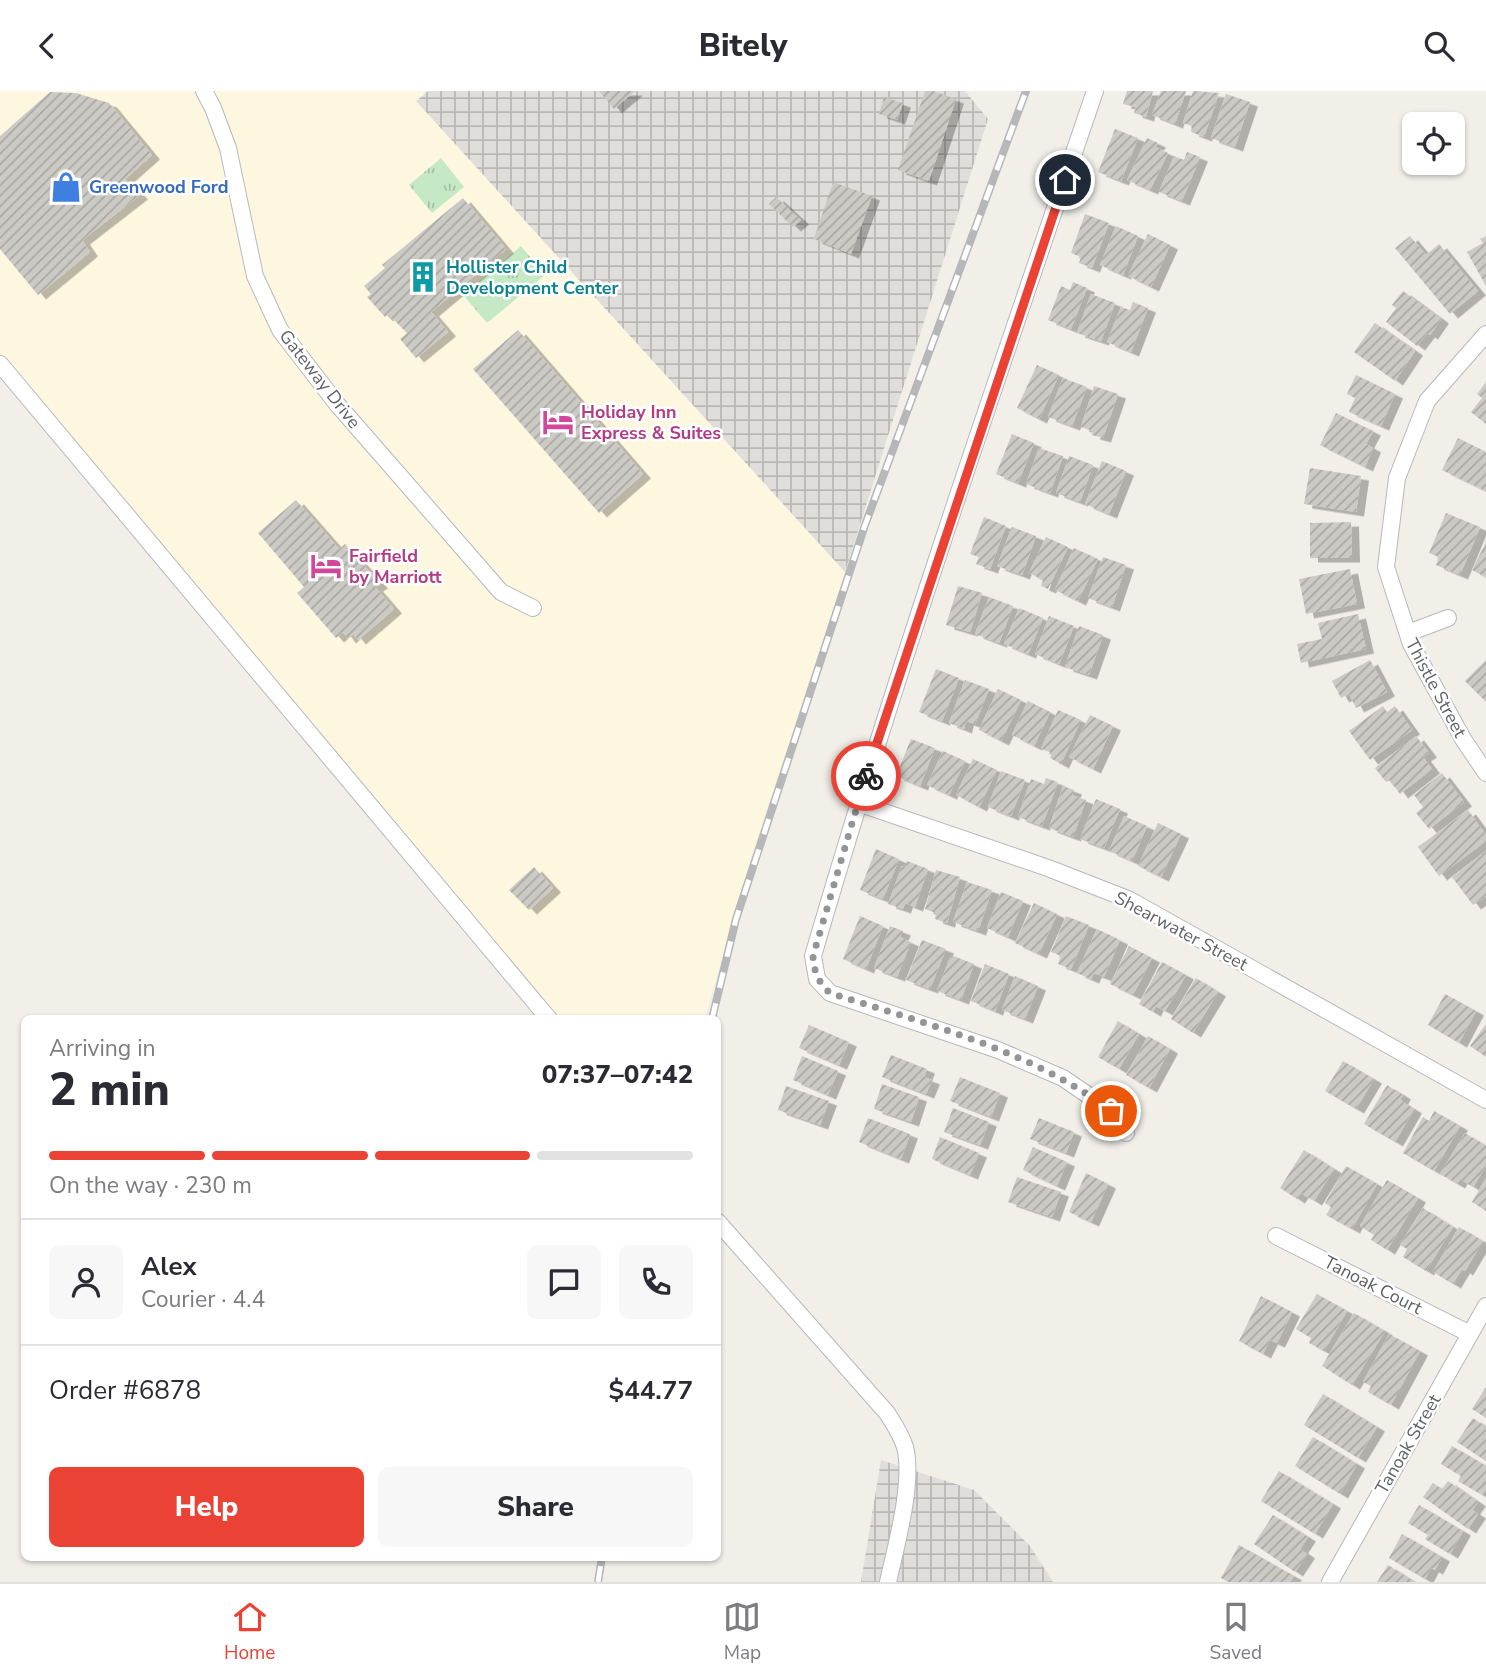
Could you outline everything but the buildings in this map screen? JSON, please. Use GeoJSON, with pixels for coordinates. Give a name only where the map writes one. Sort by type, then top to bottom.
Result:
{"type":"FeatureCollection","features":[{"type":"Feature","properties":{"kind":"street","name":"Gateway Drive"},"geometry":{"type":"LineString","coordinates":[[204,91],[228,148],[255,276],[280,330],[337,404],[501,592],[533,608]]}},
{"type":"Feature","properties":{"kind":"street"},"geometry":{"type":"LineString","coordinates":[[1095,91],[911,637],[813,956],[817,979],[830,993],[999,1049],[1063,1078],[1111,1111],[1126,1133]]}},
{"type":"Feature","properties":{"kind":"street","name":"Thistle Street"},"geometry":{"type":"LineString","coordinates":[[1486,334],[1427,401],[1398,478],[1386,567],[1408,633],[1463,739],[1486,773]]}},
{"type":"Feature","properties":{"kind":"street"},"geometry":{"type":"LineString","coordinates":[[0,364],[546,1015]]}},
{"type":"Feature","properties":{"kind":"street"},"geometry":{"type":"LineString","coordinates":[[1408,633],[1448,618]]}},
{"type":"Feature","properties":{"kind":"street","name":"Shearwater Street"},"geometry":{"type":"LineString","coordinates":[[858,803],[1048,868],[1130,900],[1486,1100]]}},
{"type":"Feature","properties":{"kind":"street"},"geometry":{"type":"LineString","coordinates":[[721,1225],[878,1403],[899,1432],[905,1447],[906,1480],[888,1582]]}},
{"type":"Feature","properties":{"kind":"street","name":"Tanoak Court"},"geometry":{"type":"LineString","coordinates":[[1276,1236],[1470,1334]]}},
{"type":"Feature","properties":{"kind":"street","name":"Tanoak Street"},"geometry":{"type":"LineString","coordinates":[[1330,1582],[1486,1305]]}},
{"type":"Feature","properties":{"kind":"shaded area"},"geometry":{"type":"Polygon","coordinates":[[[0,91],[428,91],[417,102],[845,572],[749,864],[706,1015],[551,1015],[0,360],[0,91]]]}},
{"type":"Feature","properties":{"kind":"shaded area"},"geometry":{"type":"Polygon","coordinates":[[[428,91],[965,91],[988,119],[845,572],[416,101],[428,91]]]}},
{"type":"Feature","properties":{"kind":"shaded area"},"geometry":{"type":"Polygon","coordinates":[[[881,1460],[974,1490],[1030,1546],[1053,1582],[861,1582],[881,1460]]]}},
{"type":"Feature","properties":{"kind":"green space"},"geometry":{"type":"Polygon","coordinates":[[[441,158],[464,187],[432,213],[409,185],[441,158]]]}},
{"type":"Feature","properties":{"kind":"green space"},"geometry":{"type":"Polygon","coordinates":[[[521,246],[545,275],[487,323],[463,295],[521,246]]]}},
{"type":"Feature","properties":{"kind":"railway"},"geometry":{"type":"LineString","coordinates":[[713,1015],[736,919],[865,525],[1026,91]]}},
{"type":"Feature","properties":{"kind":"railway"},"geometry":{"type":"LineString","coordinates":[[598,1582],[601,1561]]}},
{"type":"Feature","properties":{"kind":"way so far"},"geometry":{"type":"LineString","coordinates":[[866,776],[813,956],[817,979],[830,993],[999,1049],[1063,1078],[1111,1111]]}},
{"type":"Feature","properties":{"kind":"place","name":"Greenwood Ford"},"geometry":{"type":"Point","coordinates":[66,187]}},
{"type":"Feature","properties":{"kind":"place","name":"Hollister Child Development Center"},"geometry":{"type":"Point","coordinates":[423,277]}},
{"type":"Feature","properties":{"kind":"place","name":"Holiday Inn Express & Suites"},"geometry":{"type":"Point","coordinates":[558,422]}},
{"type":"Feature","properties":{"kind":"place","name":"Fairfield by Marriott"},"geometry":{"type":"Point","coordinates":[326,566]}},
{"type":"Feature","properties":{"kind":"route"},"geometry":{"type":"LineString","coordinates":[[866,776],[1065,180]]}}]}
